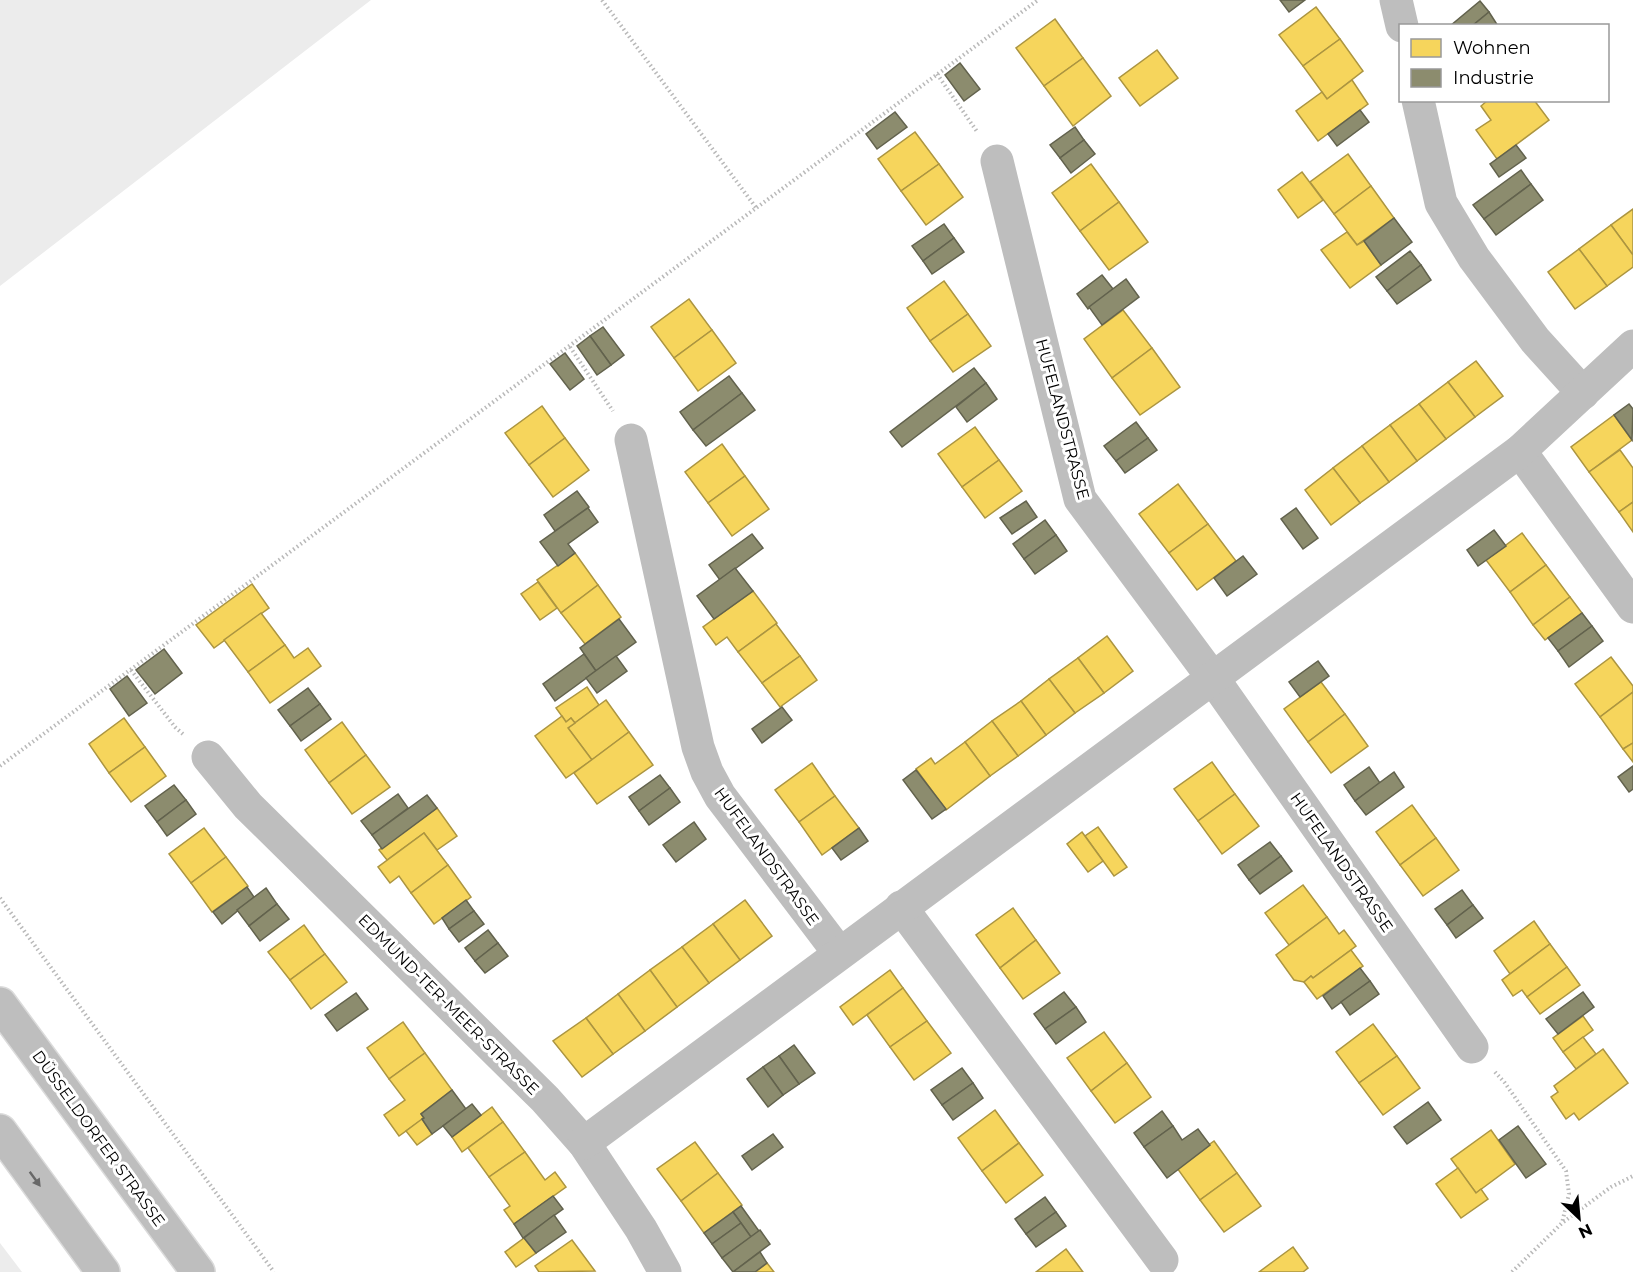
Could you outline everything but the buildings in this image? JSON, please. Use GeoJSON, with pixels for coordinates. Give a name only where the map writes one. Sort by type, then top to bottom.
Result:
{"type":"FeatureCollection","features":[{"type":"Feature","properties":{"kind":"street"},"geometry":{"type":"LineString","coordinates":[[1396,0],[1402,24]]}},
{"type":"Feature","properties":{"kind":"street"},"geometry":{"type":"LineString","coordinates":[[1418,102],[1441,203],[1474,258],[1535,340],[1583,393]]}},
{"type":"Feature","properties":{"kind":"street","name":"HUFELANDSTRASSE"},"geometry":{"type":"LineString","coordinates":[[997,161],[1080,499],[1212,677],[1472,1047]]}},
{"type":"Feature","properties":{"kind":"street"},"geometry":{"type":"LineString","coordinates":[[584,1143],[1520,451],[1633,346]]}},
{"type":"Feature","properties":{"kind":"street","name":"HUFELANDSTRASSE"},"geometry":{"type":"LineString","coordinates":[[631,440],[698,747],[707,772],[720,796],[839,953]]}},
{"type":"Feature","properties":{"kind":"street"},"geometry":{"type":"LineString","coordinates":[[1520,451],[1633,607]]}},
{"type":"Feature","properties":{"kind":"street","name":"EDMUND-TER-MEER-STRASSE"},"geometry":{"type":"LineString","coordinates":[[208,757],[248,806],[545,1099],[584,1143],[641,1229],[665,1272]]}},
{"type":"Feature","properties":{"kind":"street"},"geometry":{"type":"LineString","coordinates":[[902,907],[1162,1260]]}},
{"type":"Feature","properties":{"kind":"street","name":"DÜSSELDORFER STRASSE"},"geometry":{"type":"LineString","coordinates":[[0,1004],[198,1272]]}},
{"type":"Feature","properties":{"kind":"street"},"geometry":{"type":"LineString","coordinates":[[0,1131],[103,1272]]}},
{"type":"Feature","properties":{"kind":"path"},"geometry":{"type":"LineString","coordinates":[[602,0],[757,209]]}},
{"type":"Feature","properties":{"kind":"path"},"geometry":{"type":"LineString","coordinates":[[0,766],[1038,0]]}},
{"type":"Feature","properties":{"kind":"path"},"geometry":{"type":"LineString","coordinates":[[937,74],[997,161]]}},
{"type":"Feature","properties":{"kind":"path"},"geometry":{"type":"LineString","coordinates":[[570,347],[631,440]]}},
{"type":"Feature","properties":{"kind":"path"},"geometry":{"type":"LineString","coordinates":[[130,670],[175,727],[208,757]]}},
{"type":"Feature","properties":{"kind":"path"},"geometry":{"type":"LineString","coordinates":[[0,898],[274,1272]]}},
{"type":"Feature","properties":{"kind":"path"},"geometry":{"type":"LineString","coordinates":[[1472,1047],[1505,1083],[1566,1171],[1569,1194],[1562,1223]]}},
{"type":"Feature","properties":{"kind":"path"},"geometry":{"type":"LineString","coordinates":[[1512,1272],[1562,1223],[1611,1188],[1633,1176]]}},
{"type":"Feature","properties":{"kind":"shaded area"},"geometry":{"type":"Polygon","coordinates":[[[0,0],[371,0],[0,286],[0,0]]]}},
{"type":"Feature","properties":{"kind":"shaded area"},"geometry":{"type":"Polygon","coordinates":[[[0,1243],[22,1272],[0,1272],[0,1243]]]}}]}
